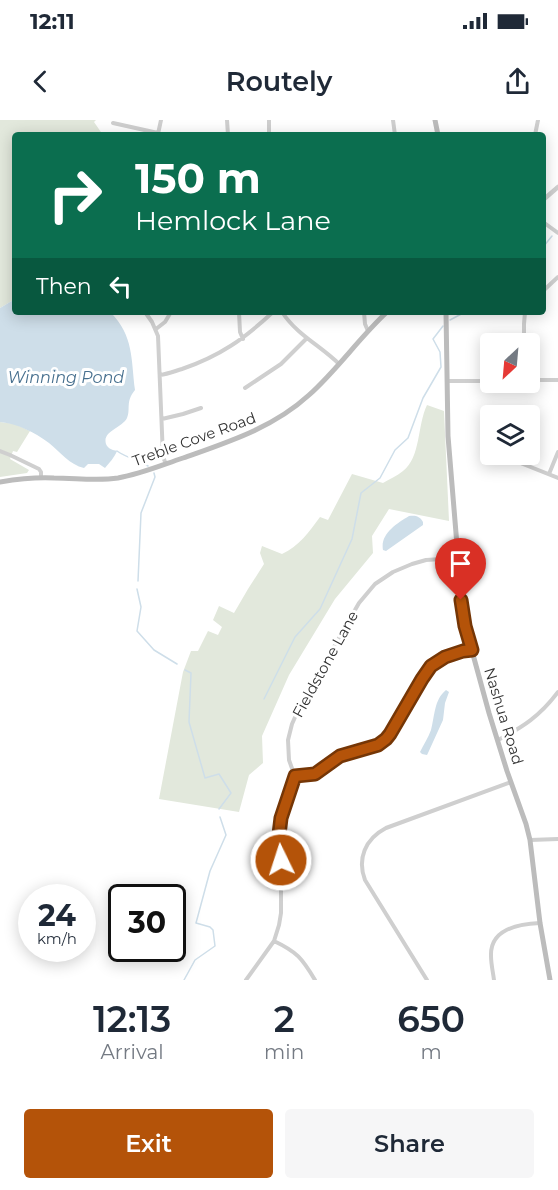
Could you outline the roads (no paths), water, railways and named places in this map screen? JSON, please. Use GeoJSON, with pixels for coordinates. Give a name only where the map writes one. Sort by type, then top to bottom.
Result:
{"type":"FeatureCollection","features":[{"type":"Feature","properties":{"kind":"main road","name":"Treble Cove Road"},"geometry":{"type":"LineString","coordinates":[[0,482],[41,478],[91,480],[134,475],[240,438],[268,424],[308,396],[384,315]]}},
{"type":"Feature","properties":{"kind":"main road","name":"Nashua Road"},"geometry":{"type":"LineString","coordinates":[[446,315],[447,436],[464,618],[498,740],[530,840],[540,923],[550,980]]}},
{"type":"Feature","properties":{"kind":"street"},"geometry":{"type":"LineString","coordinates":[[113,123],[150,132]]}},
{"type":"Feature","properties":{"kind":"street"},"geometry":{"type":"LineString","coordinates":[[546,197],[558,187]]}},
{"type":"Feature","properties":{"kind":"street"},"geometry":{"type":"LineString","coordinates":[[546,288],[558,277]]}},
{"type":"Feature","properties":{"kind":"street"},"geometry":{"type":"LineString","coordinates":[[147,315],[158,336],[163,457],[166,464]]}},
{"type":"Feature","properties":{"kind":"street"},"geometry":{"type":"LineString","coordinates":[[156,329],[169,315]]}},
{"type":"Feature","properties":{"kind":"street"},"geometry":{"type":"LineString","coordinates":[[239,315],[240,332],[243,339]]}},
{"type":"Feature","properties":{"kind":"street"},"geometry":{"type":"LineString","coordinates":[[160,375],[204,361],[243,339],[270,315]]}},
{"type":"Feature","properties":{"kind":"street"},"geometry":{"type":"LineString","coordinates":[[284,315],[289,322],[339,364]]}},
{"type":"Feature","properties":{"kind":"street"},"geometry":{"type":"LineString","coordinates":[[364,315],[368,331]]}},
{"type":"Feature","properties":{"kind":"street"},"geometry":{"type":"LineString","coordinates":[[524,333],[525,315]]}},
{"type":"Feature","properties":{"kind":"street"},"geometry":{"type":"LineString","coordinates":[[245,388],[281,364],[307,338]]}},
{"type":"Feature","properties":{"kind":"street"},"geometry":{"type":"LineString","coordinates":[[540,380],[558,380]]}},
{"type":"Feature","properties":{"kind":"street"},"geometry":{"type":"LineString","coordinates":[[447,381],[480,381]]}},
{"type":"Feature","properties":{"kind":"street"},"geometry":{"type":"LineString","coordinates":[[162,419],[201,408]]}},
{"type":"Feature","properties":{"kind":"street"},"geometry":{"type":"LineString","coordinates":[[0,451],[39,468],[41,478]]}},
{"type":"Feature","properties":{"kind":"street"},"geometry":{"type":"LineString","coordinates":[[549,474],[558,452]]}},
{"type":"Feature","properties":{"kind":"street"},"geometry":{"type":"LineString","coordinates":[[526,465],[558,478]]}},
{"type":"Feature","properties":{"kind":"street","name":"Fieldstone Lane"},"geometry":{"type":"LineString","coordinates":[[295,776],[289,760],[288,744],[294,716],[363,598],[381,580],[405,566],[426,560],[458,558]]}},
{"type":"Feature","properties":{"kind":"street"},"geometry":{"type":"LineString","coordinates":[[246,980],[274,941],[281,913],[281,860],[278,843],[284,807],[295,776],[315,774],[340,756],[386,739],[431,666],[445,657],[472,650]]}},
{"type":"Feature","properties":{"kind":"street"},"geometry":{"type":"LineString","coordinates":[[498,740],[529,722],[558,692]]}},
{"type":"Feature","properties":{"kind":"street"},"geometry":{"type":"LineString","coordinates":[[427,980],[365,880],[361,867],[364,850],[372,837],[386,828],[511,782]]}},
{"type":"Feature","properties":{"kind":"street"},"geometry":{"type":"LineString","coordinates":[[530,840],[558,838]]}},
{"type":"Feature","properties":{"kind":"street"},"geometry":{"type":"LineString","coordinates":[[494,980],[491,953],[497,937],[514,926],[540,923]]}},
{"type":"Feature","properties":{"kind":"street"},"geometry":{"type":"LineString","coordinates":[[274,941],[295,952],[303,960],[315,980]]}},
{"type":"Feature","properties":{"kind":"water","name":"Winning Pond"},"geometry":{"type":"Polygon","coordinates":[[[12,301],[12,315],[113,315],[118,321],[130,348],[135,390],[130,398],[127,418],[107,436],[107,446],[117,451],[105,468],[99,464],[88,464],[84,468],[79,466],[38,435],[0,422],[0,308],[12,301]]]}},
{"type":"Feature","properties":{"kind":"water"},"geometry":{"type":"Polygon","coordinates":[[[409,516],[419,517],[423,525],[386,551],[383,550],[386,534],[409,516]]]}},
{"type":"Feature","properties":{"kind":"water"},"geometry":{"type":"Polygon","coordinates":[[[446,690],[449,692],[443,720],[427,755],[422,754],[420,752],[431,730],[437,703],[446,690]]]}},
{"type":"Feature","properties":{"kind":"waterway"},"geometry":{"type":"LineString","coordinates":[[546,243],[552,236]]}},
{"type":"Feature","properties":{"kind":"waterway"},"geometry":{"type":"LineString","coordinates":[[450,320],[459,315]]}},
{"type":"Feature","properties":{"kind":"waterway"},"geometry":{"type":"LineString","coordinates":[[264,699],[295,637],[320,609],[352,539],[361,493],[380,478],[395,450],[408,438],[423,398],[441,367],[440,352],[433,339],[443,326]]}},
{"type":"Feature","properties":{"kind":"waterway"},"geometry":{"type":"LineString","coordinates":[[117,451],[148,466]]}},
{"type":"Feature","properties":{"kind":"waterway"},"geometry":{"type":"LineString","coordinates":[[138,581],[141,513],[155,477],[154,473]]}},
{"type":"Feature","properties":{"kind":"waterway"},"geometry":{"type":"LineString","coordinates":[[137,589],[141,607],[137,631],[154,650],[177,664]]}},
{"type":"Feature","properties":{"kind":"waterway"},"geometry":{"type":"LineString","coordinates":[[185,670],[191,673],[189,722],[205,778],[219,774],[231,793],[219,809]]}},
{"type":"Feature","properties":{"kind":"waterway"},"geometry":{"type":"LineString","coordinates":[[184,980],[195,960],[215,946],[213,930],[196,923],[210,871],[226,835],[220,817]]}}]}
